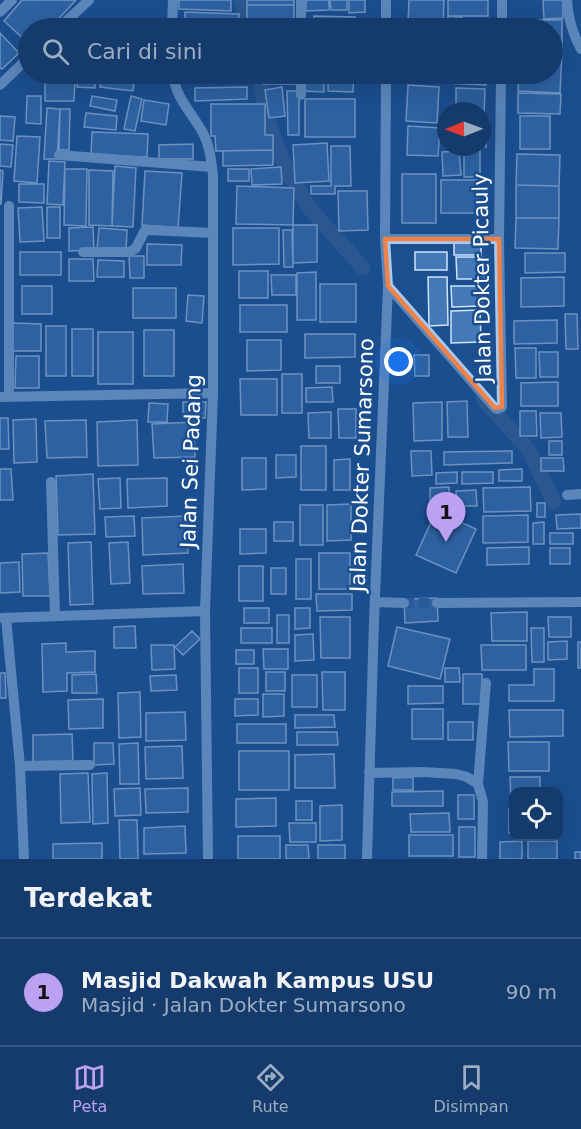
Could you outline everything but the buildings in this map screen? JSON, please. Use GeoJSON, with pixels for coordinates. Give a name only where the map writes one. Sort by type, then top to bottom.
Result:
{"type":"FeatureCollection","features":[{"type":"Feature","properties":{"kind":"street"},"geometry":{"type":"LineString","coordinates":[[0,12],[12,0]]}},
{"type":"Feature","properties":{"kind":"street"},"geometry":{"type":"LineString","coordinates":[[70,18],[89,0]]}},
{"type":"Feature","properties":{"kind":"street"},"geometry":{"type":"LineString","coordinates":[[172,18],[173,0]]}},
{"type":"Feature","properties":{"kind":"street"},"geometry":{"type":"LineString","coordinates":[[301,0],[301,18]]}},
{"type":"Feature","properties":{"kind":"street"},"geometry":{"type":"LineString","coordinates":[[386,0],[386,18]]}},
{"type":"Feature","properties":{"kind":"street"},"geometry":{"type":"LineString","coordinates":[[502,0],[502,18]]}},
{"type":"Feature","properties":{"kind":"street"},"geometry":{"type":"LineString","coordinates":[[567,0],[569,21],[581,49]]}},
{"type":"Feature","properties":{"kind":"street"},"geometry":{"type":"LineString","coordinates":[[0,85],[18,68]]}},
{"type":"Feature","properties":{"kind":"street","name":"Jalan Sei Padang"},"geometry":{"type":"LineString","coordinates":[[175,84],[178,95],[203,133],[210,150],[212,167],[213,393],[205,611],[208,859]]}},
{"type":"Feature","properties":{"kind":"street"},"geometry":{"type":"LineString","coordinates":[[301,84],[301,95]]}},
{"type":"Feature","properties":{"kind":"street","name":"Jalan Dokter Sumarsono"},"geometry":{"type":"LineString","coordinates":[[367,859],[388,286],[385,239],[386,84]]}},
{"type":"Feature","properties":{"kind":"street","name":"Jalan Dokter Picauly"},"geometry":{"type":"LineString","coordinates":[[388,286],[495,408],[500,409],[503,404],[499,239],[501,84]]}},
{"type":"Feature","properties":{"kind":"street"},"geometry":{"type":"LineString","coordinates":[[59,156],[212,167]]}},
{"type":"Feature","properties":{"kind":"street"},"geometry":{"type":"LineString","coordinates":[[9,206],[4,304],[5,397],[213,393]]}},
{"type":"Feature","properties":{"kind":"street"},"geometry":{"type":"LineString","coordinates":[[83,252],[130,252],[136,248],[145,230],[213,232]]}},
{"type":"Feature","properties":{"kind":"street"},"geometry":{"type":"LineString","coordinates":[[385,239],[499,239]]}},
{"type":"Feature","properties":{"kind":"street"},"geometry":{"type":"LineString","coordinates":[[51,482],[55,615]]}},
{"type":"Feature","properties":{"kind":"street"},"geometry":{"type":"LineString","coordinates":[[567,495],[581,495]]}},
{"type":"Feature","properties":{"kind":"street"},"geometry":{"type":"LineString","coordinates":[[437,603],[581,602]]}},
{"type":"Feature","properties":{"kind":"street"},"geometry":{"type":"LineString","coordinates":[[376,603],[404,603]]}},
{"type":"Feature","properties":{"kind":"street"},"geometry":{"type":"LineString","coordinates":[[24,859],[20,766],[3,618],[205,611]]}},
{"type":"Feature","properties":{"kind":"street"},"geometry":{"type":"LineString","coordinates":[[482,859],[483,802],[478,784],[486,683]]}},
{"type":"Feature","properties":{"kind":"street"},"geometry":{"type":"LineString","coordinates":[[20,766],[90,765]]}},
{"type":"Feature","properties":{"kind":"street"},"geometry":{"type":"LineString","coordinates":[[369,773],[456,774],[468,777],[478,784]]}},
{"type":"Feature","properties":{"kind":"highlighted area"},"geometry":{"type":"Polygon","coordinates":[[[385,239],[499,239],[502,407],[495,408],[388,286],[385,239]]]}},
{"type":"Feature","properties":{"kind":"waterway"},"geometry":{"type":"LineString","coordinates":[[241,0],[246,18]]}},
{"type":"Feature","properties":{"kind":"waterway"},"geometry":{"type":"LineString","coordinates":[[261,84],[269,125],[288,173],[311,210],[363,268]]}},
{"type":"Feature","properties":{"kind":"waterway"},"geometry":{"type":"LineString","coordinates":[[483,399],[528,449],[554,502]]}},
{"type":"Feature","properties":{"kind":"tunnel"},"geometry":{"type":"LineString","coordinates":[[404,603],[437,603]]}},
{"type":"Feature","properties":{"kind":"place","name":"Masjid Dakwah Kampus USU"},"geometry":{"type":"Point","coordinates":[446,542]}}]}
